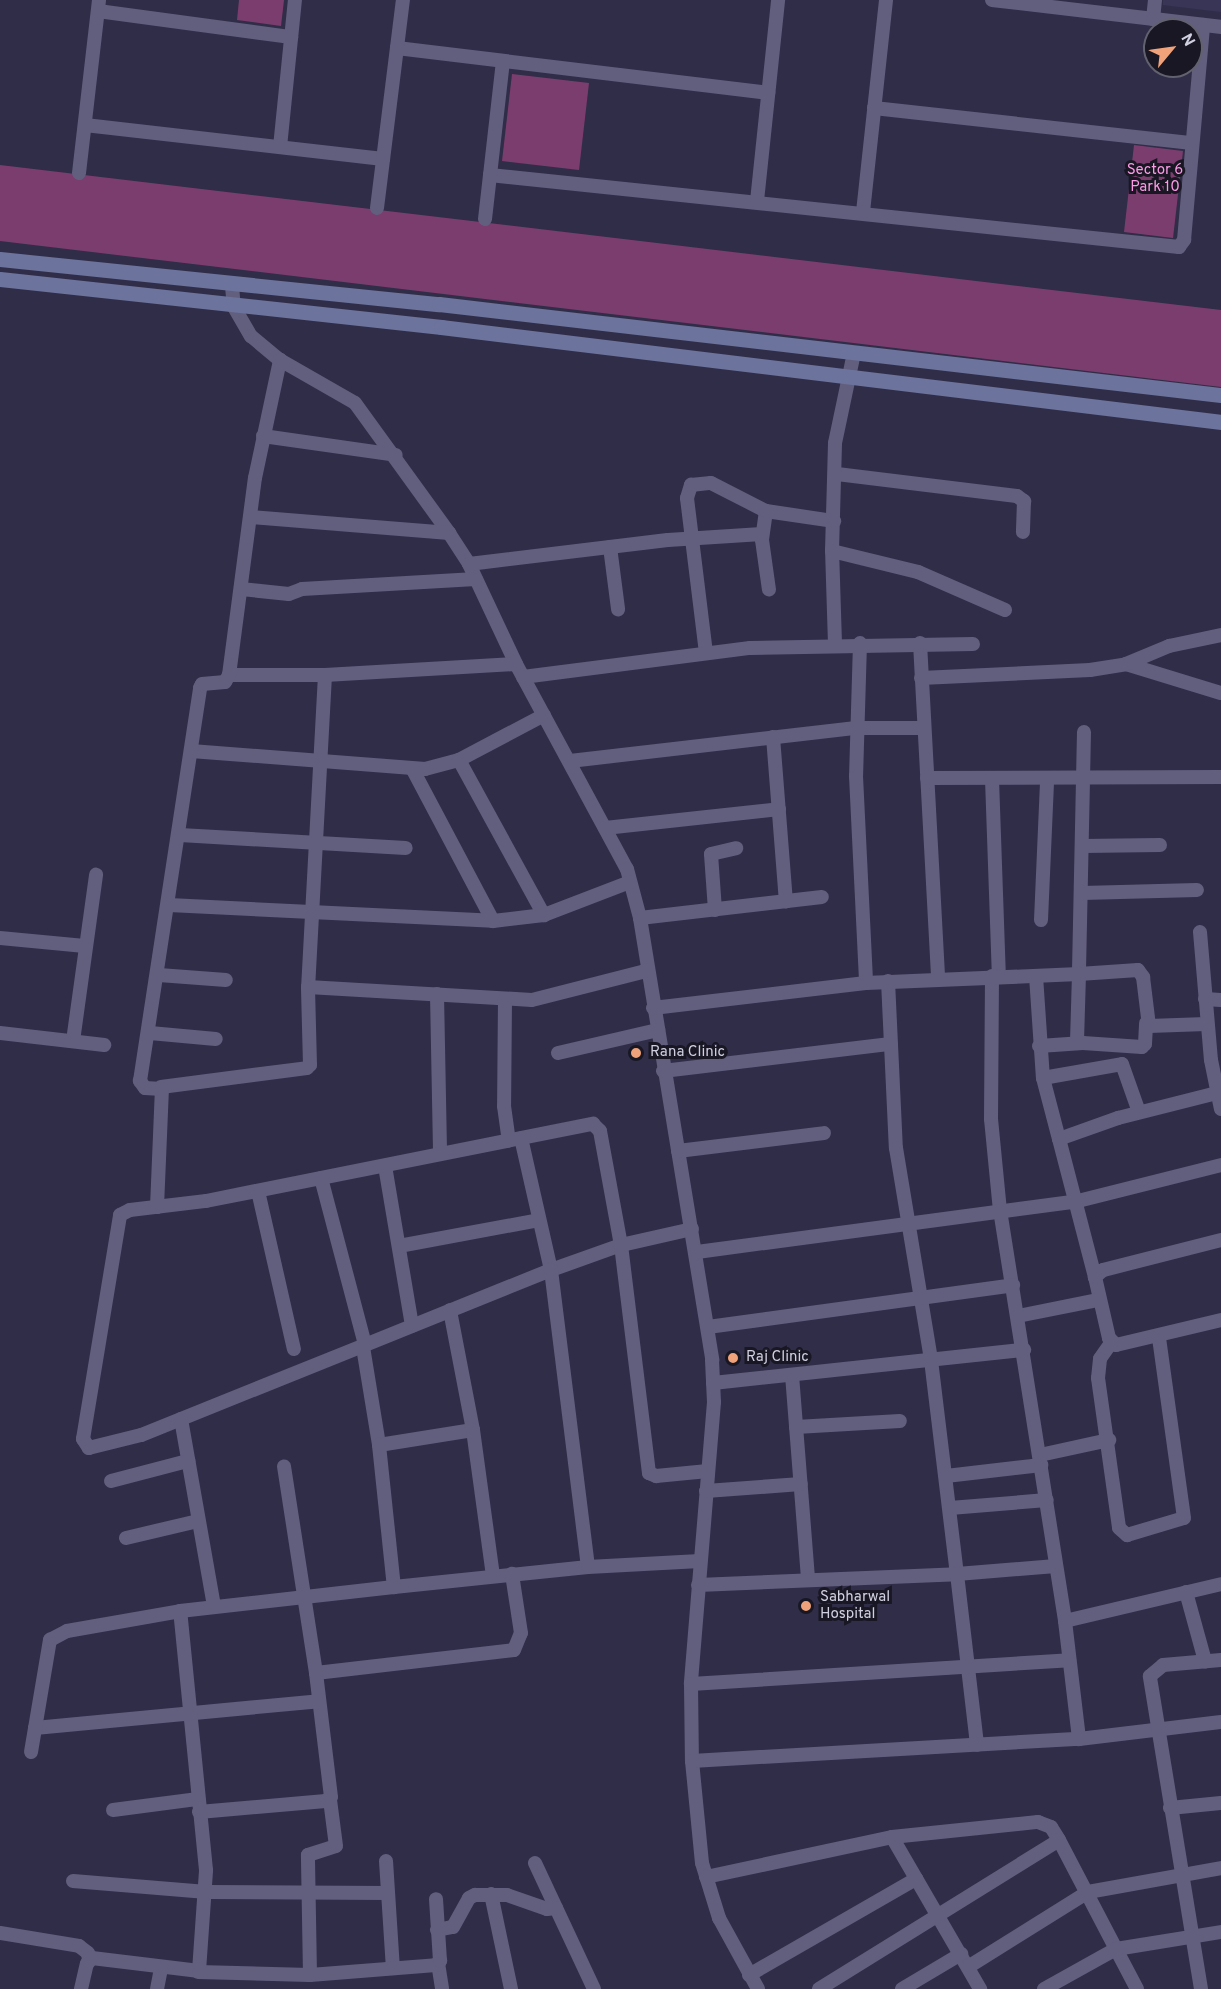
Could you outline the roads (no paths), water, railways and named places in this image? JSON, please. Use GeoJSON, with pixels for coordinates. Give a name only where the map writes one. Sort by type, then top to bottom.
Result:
{"type":"FeatureCollection","features":[{"type":"Feature","properties":{"kind":"street"},"geometry":{"type":"LineString","coordinates":[[280,147],[295,0]]}},
{"type":"Feature","properties":{"kind":"street"},"geometry":{"type":"LineString","coordinates":[[377,208],[402,0]]}},
{"type":"Feature","properties":{"kind":"street"},"geometry":{"type":"LineString","coordinates":[[757,201],[778,0]]}},
{"type":"Feature","properties":{"kind":"street"},"geometry":{"type":"LineString","coordinates":[[863,212],[886,0]]}},
{"type":"Feature","properties":{"kind":"street"},"geometry":{"type":"LineString","coordinates":[[992,0],[1084,6],[1148,18]]}},
{"type":"Feature","properties":{"kind":"street"},"geometry":{"type":"LineString","coordinates":[[1153,18],[1155,0]]}},
{"type":"Feature","properties":{"kind":"street"},"geometry":{"type":"LineString","coordinates":[[79,173],[98,6],[291,37]]}},
{"type":"Feature","properties":{"kind":"street"},"geometry":{"type":"LineString","coordinates":[[1203,25],[1221,27]]}},
{"type":"Feature","properties":{"kind":"street"},"geometry":{"type":"LineString","coordinates":[[397,48],[768,93]]}},
{"type":"Feature","properties":{"kind":"street"},"geometry":{"type":"LineString","coordinates":[[485,219],[503,61]]}},
{"type":"Feature","properties":{"kind":"street"},"geometry":{"type":"LineString","coordinates":[[490,175],[863,212],[1179,247],[1184,240],[1198,78]]}},
{"type":"Feature","properties":{"kind":"street"},"geometry":{"type":"LineString","coordinates":[[874,108],[1192,143]]}},
{"type":"Feature","properties":{"kind":"street"},"geometry":{"type":"LineString","coordinates":[[85,125],[383,159]]}},
{"type":"Feature","properties":{"kind":"street"},"geometry":{"type":"LineString","coordinates":[[0,259],[232,286],[449,305],[1221,395]]}},
{"type":"Feature","properties":{"kind":"street"},"geometry":{"type":"LineString","coordinates":[[0,279],[1221,422]]}},
{"type":"Feature","properties":{"kind":"street"},"geometry":{"type":"LineString","coordinates":[[232,286],[234,307],[251,336],[280,360],[354,403],[396,455],[449,533],[469,564],[516,664],[570,760],[630,882],[640,918],[646,971],[658,1030],[663,1071],[697,1252],[708,1327],[713,1383],[691,1684],[692,1761],[706,1878],[719,1918],[758,1989]]}},
{"type":"Feature","properties":{"kind":"street"},"geometry":{"type":"LineString","coordinates":[[835,644],[832,551],[837,474],[836,434],[852,377],[854,353]]}},
{"type":"Feature","properties":{"kind":"street"},"geometry":{"type":"LineString","coordinates":[[280,360],[263,436],[230,675],[225,682],[201,685],[141,1086],[161,1087],[307,1068],[310,1065],[308,987],[314,913],[325,675]]}},
{"type":"Feature","properties":{"kind":"street"},"geometry":{"type":"LineString","coordinates":[[263,436],[396,455]]}},
{"type":"Feature","properties":{"kind":"street"},"geometry":{"type":"LineString","coordinates":[[837,474],[1017,496],[1023,501],[1023,532]]}},
{"type":"Feature","properties":{"kind":"street"},"geometry":{"type":"LineString","coordinates":[[706,653],[694,539],[687,498],[688,489],[696,483],[711,483],[766,511],[834,521]]}},
{"type":"Feature","properties":{"kind":"street"},"geometry":{"type":"LineString","coordinates":[[766,511],[762,534],[769,590]]}},
{"type":"Feature","properties":{"kind":"street"},"geometry":{"type":"LineString","coordinates":[[251,517],[449,533]]}},
{"type":"Feature","properties":{"kind":"street"},"geometry":{"type":"LineString","coordinates":[[469,564],[610,547],[762,534]]}},
{"type":"Feature","properties":{"kind":"street"},"geometry":{"type":"LineString","coordinates":[[610,547],[618,609]]}},
{"type":"Feature","properties":{"kind":"street"},"geometry":{"type":"LineString","coordinates":[[832,551],[918,572],[1005,610]]}},
{"type":"Feature","properties":{"kind":"street"},"geometry":{"type":"LineString","coordinates":[[241,589],[289,594],[302,589],[476,579]]}},
{"type":"Feature","properties":{"kind":"street"},"geometry":{"type":"LineString","coordinates":[[921,678],[1048,674],[1126,664],[1169,646],[1221,635]]}},
{"type":"Feature","properties":{"kind":"street"},"geometry":{"type":"LineString","coordinates":[[920,643],[938,977]]}},
{"type":"Feature","properties":{"kind":"street"},"geometry":{"type":"LineString","coordinates":[[523,677],[706,653],[835,644],[973,644]]}},
{"type":"Feature","properties":{"kind":"street"},"geometry":{"type":"LineString","coordinates":[[860,644],[856,729],[866,982]]}},
{"type":"Feature","properties":{"kind":"street"},"geometry":{"type":"LineString","coordinates":[[230,675],[325,675],[516,664]]}},
{"type":"Feature","properties":{"kind":"street"},"geometry":{"type":"LineString","coordinates":[[1126,664],[1221,693]]}},
{"type":"Feature","properties":{"kind":"street"},"geometry":{"type":"LineString","coordinates":[[191,752],[413,770],[459,760],[544,715]]}},
{"type":"Feature","properties":{"kind":"street"},"geometry":{"type":"LineString","coordinates":[[570,760],[856,729],[924,728]]}},
{"type":"Feature","properties":{"kind":"street"},"geometry":{"type":"LineString","coordinates":[[1077,1043],[1083,846],[1083,732]]}},
{"type":"Feature","properties":{"kind":"street"},"geometry":{"type":"LineString","coordinates":[[773,737],[786,901]]}},
{"type":"Feature","properties":{"kind":"street"},"geometry":{"type":"LineString","coordinates":[[459,760],[544,915]]}},
{"type":"Feature","properties":{"kind":"street"},"geometry":{"type":"LineString","coordinates":[[413,770],[493,921]]}},
{"type":"Feature","properties":{"kind":"street"},"geometry":{"type":"LineString","coordinates":[[927,778],[1084,781],[1221,777]]}},
{"type":"Feature","properties":{"kind":"street"},"geometry":{"type":"LineString","coordinates":[[992,779],[996,976],[991,1119],[1000,1210],[1047,1500],[1079,1739]]}},
{"type":"Feature","properties":{"kind":"street"},"geometry":{"type":"LineString","coordinates":[[1041,920],[1047,780]]}},
{"type":"Feature","properties":{"kind":"street"},"geometry":{"type":"LineString","coordinates":[[605,828],[780,809]]}},
{"type":"Feature","properties":{"kind":"street"},"geometry":{"type":"LineString","coordinates":[[180,835],[406,848]]}},
{"type":"Feature","properties":{"kind":"street"},"geometry":{"type":"LineString","coordinates":[[1083,846],[1160,846]]}},
{"type":"Feature","properties":{"kind":"street"},"geometry":{"type":"LineString","coordinates":[[715,910],[711,854],[736,848]]}},
{"type":"Feature","properties":{"kind":"street"},"geometry":{"type":"LineString","coordinates":[[73,1041],[96,875]]}},
{"type":"Feature","properties":{"kind":"street"},"geometry":{"type":"LineString","coordinates":[[169,905],[493,921],[544,915],[630,882]]}},
{"type":"Feature","properties":{"kind":"street"},"geometry":{"type":"LineString","coordinates":[[1082,893],[1197,890]]}},
{"type":"Feature","properties":{"kind":"street"},"geometry":{"type":"LineString","coordinates":[[640,918],[822,897]]}},
{"type":"Feature","properties":{"kind":"street"},"geometry":{"type":"LineString","coordinates":[[1200,932],[1206,1024],[1216,1058],[1217,1093],[1221,1109]]}},
{"type":"Feature","properties":{"kind":"street"},"geometry":{"type":"LineString","coordinates":[[0,938],[86,946]]}},
{"type":"Feature","properties":{"kind":"street"},"geometry":{"type":"LineString","coordinates":[[653,1008],[866,982],[938,977],[1035,976],[1138,970],[1143,977],[1146,1044],[1142,1047],[1077,1043],[1039,1046]]}},
{"type":"Feature","properties":{"kind":"street"},"geometry":{"type":"LineString","coordinates":[[308,987],[505,999],[550,998],[646,971]]}},
{"type":"Feature","properties":{"kind":"street"},"geometry":{"type":"LineString","coordinates":[[159,975],[225,980]]}},
{"type":"Feature","properties":{"kind":"street"},"geometry":{"type":"LineString","coordinates":[[1035,976],[1043,1078],[1095,1277],[1098,1300],[1111,1343],[1098,1364],[1121,1532],[1127,1535],[1181,1521],[1184,1512],[1159,1337]]}},
{"type":"Feature","properties":{"kind":"street"},"geometry":{"type":"LineString","coordinates":[[888,981],[896,1148],[931,1360],[977,1745]]}},
{"type":"Feature","properties":{"kind":"street"},"geometry":{"type":"LineString","coordinates":[[437,994],[440,1154]]}},
{"type":"Feature","properties":{"kind":"street"},"geometry":{"type":"LineString","coordinates":[[505,999],[504,1106],[539,1220],[551,1270],[588,1567]]}},
{"type":"Feature","properties":{"kind":"street"},"geometry":{"type":"LineString","coordinates":[[1205,999],[1221,1000]]}},
{"type":"Feature","properties":{"kind":"street"},"geometry":{"type":"LineString","coordinates":[[1146,1023],[1153,1026],[1206,1024]]}},
{"type":"Feature","properties":{"kind":"street"},"geometry":{"type":"LineString","coordinates":[[558,1053],[658,1030]]}},
{"type":"Feature","properties":{"kind":"street"},"geometry":{"type":"LineString","coordinates":[[0,1033],[104,1045]]}},
{"type":"Feature","properties":{"kind":"street"},"geometry":{"type":"LineString","coordinates":[[150,1033],[216,1039]]}},
{"type":"Feature","properties":{"kind":"street"},"geometry":{"type":"LineString","coordinates":[[663,1071],[890,1044]]}},
{"type":"Feature","properties":{"kind":"street"},"geometry":{"type":"LineString","coordinates":[[1043,1078],[1122,1064],[1139,1112]]}},
{"type":"Feature","properties":{"kind":"street"},"geometry":{"type":"LineString","coordinates":[[157,1207],[161,1087]]}},
{"type":"Feature","properties":{"kind":"street"},"geometry":{"type":"LineString","coordinates":[[1059,1139],[1139,1112],[1217,1093]]}},
{"type":"Feature","properties":{"kind":"street"},"geometry":{"type":"LineString","coordinates":[[692,1229],[621,1245],[551,1270],[181,1419],[101,1448],[89,1448],[83,1439],[117,1220],[130,1210],[258,1191],[586,1124],[597,1126],[621,1245],[649,1473],[656,1476],[708,1471]]}},
{"type":"Feature","properties":{"kind":"street"},"geometry":{"type":"LineString","coordinates":[[678,1151],[824,1133]]}},
{"type":"Feature","properties":{"kind":"street"},"geometry":{"type":"LineString","coordinates":[[697,1252],[1074,1202],[1221,1165]]}},
{"type":"Feature","properties":{"kind":"street"},"geometry":{"type":"LineString","coordinates":[[385,1166],[412,1326]]}},
{"type":"Feature","properties":{"kind":"street"},"geometry":{"type":"LineString","coordinates":[[321,1178],[364,1346],[379,1445],[394,1587]]}},
{"type":"Feature","properties":{"kind":"street"},"geometry":{"type":"LineString","coordinates":[[258,1191],[294,1349]]}},
{"type":"Feature","properties":{"kind":"street"},"geometry":{"type":"LineString","coordinates":[[399,1246],[539,1220]]}},
{"type":"Feature","properties":{"kind":"street"},"geometry":{"type":"LineString","coordinates":[[1095,1277],[1103,1270],[1221,1240]]}},
{"type":"Feature","properties":{"kind":"street"},"geometry":{"type":"LineString","coordinates":[[708,1327],[1013,1285]]}},
{"type":"Feature","properties":{"kind":"street"},"geometry":{"type":"LineString","coordinates":[[1018,1316],[1098,1300]]}},
{"type":"Feature","properties":{"kind":"street"},"geometry":{"type":"LineString","coordinates":[[450,1311],[473,1430],[493,1576]]}},
{"type":"Feature","properties":{"kind":"street"},"geometry":{"type":"LineString","coordinates":[[1111,1343],[1124,1345],[1221,1320]]}},
{"type":"Feature","properties":{"kind":"street"},"geometry":{"type":"LineString","coordinates":[[713,1383],[1024,1350]]}},
{"type":"Feature","properties":{"kind":"street"},"geometry":{"type":"LineString","coordinates":[[792,1375],[808,1580]]}},
{"type":"Feature","properties":{"kind":"street"},"geometry":{"type":"LineString","coordinates":[[181,1419],[214,1606]]}},
{"type":"Feature","properties":{"kind":"street"},"geometry":{"type":"LineString","coordinates":[[796,1427],[900,1420]]}},
{"type":"Feature","properties":{"kind":"street"},"geometry":{"type":"LineString","coordinates":[[379,1445],[473,1430]]}},
{"type":"Feature","properties":{"kind":"street"},"geometry":{"type":"LineString","coordinates":[[946,1476],[1040,1460],[1108,1440]]}},
{"type":"Feature","properties":{"kind":"street"},"geometry":{"type":"LineString","coordinates":[[111,1481],[188,1461]]}},
{"type":"Feature","properties":{"kind":"street"},"geometry":{"type":"LineString","coordinates":[[284,1466],[302,1597],[316,1673],[336,1846],[309,1853],[310,1976]]}},
{"type":"Feature","properties":{"kind":"street"},"geometry":{"type":"LineString","coordinates":[[706,1491],[801,1485]]}},
{"type":"Feature","properties":{"kind":"street"},"geometry":{"type":"LineString","coordinates":[[950,1508],[1047,1500]]}},
{"type":"Feature","properties":{"kind":"street"},"geometry":{"type":"LineString","coordinates":[[126,1538],[198,1521]]}},
{"type":"Feature","properties":{"kind":"street"},"geometry":{"type":"LineString","coordinates":[[32,1752],[50,1640],[67,1631],[214,1606],[512,1574],[700,1561]]}},
{"type":"Feature","properties":{"kind":"street"},"geometry":{"type":"LineString","coordinates":[[698,1585],[957,1574],[1056,1566]]}},
{"type":"Feature","properties":{"kind":"street"},"geometry":{"type":"LineString","coordinates":[[316,1673],[514,1650],[521,1633],[512,1574]]}},
{"type":"Feature","properties":{"kind":"street"},"geometry":{"type":"LineString","coordinates":[[1065,1622],[1221,1584]]}},
{"type":"Feature","properties":{"kind":"street"},"geometry":{"type":"LineString","coordinates":[[1186,1593],[1205,1661]]}},
{"type":"Feature","properties":{"kind":"street"},"geometry":{"type":"LineString","coordinates":[[180,1611],[207,1892],[198,1972]]}},
{"type":"Feature","properties":{"kind":"street"},"geometry":{"type":"LineString","coordinates":[[691,1684],[1069,1660]]}},
{"type":"Feature","properties":{"kind":"street"},"geometry":{"type":"LineString","coordinates":[[1201,1989],[1170,1808],[1152,1671],[1163,1665],[1221,1660]]}},
{"type":"Feature","properties":{"kind":"street"},"geometry":{"type":"LineString","coordinates":[[35,1728],[319,1701]]}},
{"type":"Feature","properties":{"kind":"street"},"geometry":{"type":"LineString","coordinates":[[692,1761],[1079,1739],[1221,1722]]}},
{"type":"Feature","properties":{"kind":"street"},"geometry":{"type":"LineString","coordinates":[[112,1810],[330,1800]]}},
{"type":"Feature","properties":{"kind":"street"},"geometry":{"type":"LineString","coordinates":[[1170,1808],[1221,1803]]}},
{"type":"Feature","properties":{"kind":"street"},"geometry":{"type":"LineString","coordinates":[[706,1878],[892,1837],[1038,1822],[1051,1827],[1059,1840],[1137,1989]]}},
{"type":"Feature","properties":{"kind":"street"},"geometry":{"type":"LineString","coordinates":[[892,1837],[980,1989]]}},
{"type":"Feature","properties":{"kind":"street"},"geometry":{"type":"LineString","coordinates":[[819,1989],[1059,1840]]}},
{"type":"Feature","properties":{"kind":"street"},"geometry":{"type":"LineString","coordinates":[[386,1860],[393,1968]]}},
{"type":"Feature","properties":{"kind":"street"},"geometry":{"type":"LineString","coordinates":[[535,1863],[594,1989]]}},
{"type":"Feature","properties":{"kind":"street"},"geometry":{"type":"LineString","coordinates":[[902,1989],[965,1960],[1088,1892],[1221,1868]]}},
{"type":"Feature","properties":{"kind":"street"},"geometry":{"type":"LineString","coordinates":[[750,1975],[916,1879]]}},
{"type":"Feature","properties":{"kind":"street"},"geometry":{"type":"LineString","coordinates":[[73,1881],[207,1892],[388,1893]]}},
{"type":"Feature","properties":{"kind":"street"},"geometry":{"type":"LineString","coordinates":[[437,1930],[453,1927],[469,1898],[491,1894],[556,1908]]}},
{"type":"Feature","properties":{"kind":"street"},"geometry":{"type":"LineString","coordinates":[[491,1894],[511,1989]]}},
{"type":"Feature","properties":{"kind":"street"},"geometry":{"type":"LineString","coordinates":[[436,1899],[438,1963],[442,1989]]}},
{"type":"Feature","properties":{"kind":"street"},"geometry":{"type":"LineString","coordinates":[[1050,1987],[1116,1949],[1191,1935],[1221,1932]]}},
{"type":"Feature","properties":{"kind":"street"},"geometry":{"type":"LineString","coordinates":[[0,1933],[79,1946],[88,1953],[89,1960],[81,1989]]}},
{"type":"Feature","properties":{"kind":"street"},"geometry":{"type":"LineString","coordinates":[[89,1960],[198,1972],[244,1983],[438,1963]]}},
{"type":"Feature","properties":{"kind":"street"},"geometry":{"type":"LineString","coordinates":[[157,1989],[161,1968]]}},
{"type":"Feature","properties":{"kind":"place","name":"Rana Clinic"},"geometry":{"type":"Point","coordinates":[636,1053]}},
{"type":"Feature","properties":{"kind":"place","name":"Raj Clinic"},"geometry":{"type":"Point","coordinates":[733,1358]}},
{"type":"Feature","properties":{"kind":"place","name":"Sabharwal Hospital"},"geometry":{"type":"Point","coordinates":[806,1606]}},
{"type":"Feature","properties":{"kind":"park label","name":"Sector 6 Park 10"},"geometry":{"type":"Point","coordinates":[1155,178]}}]}
